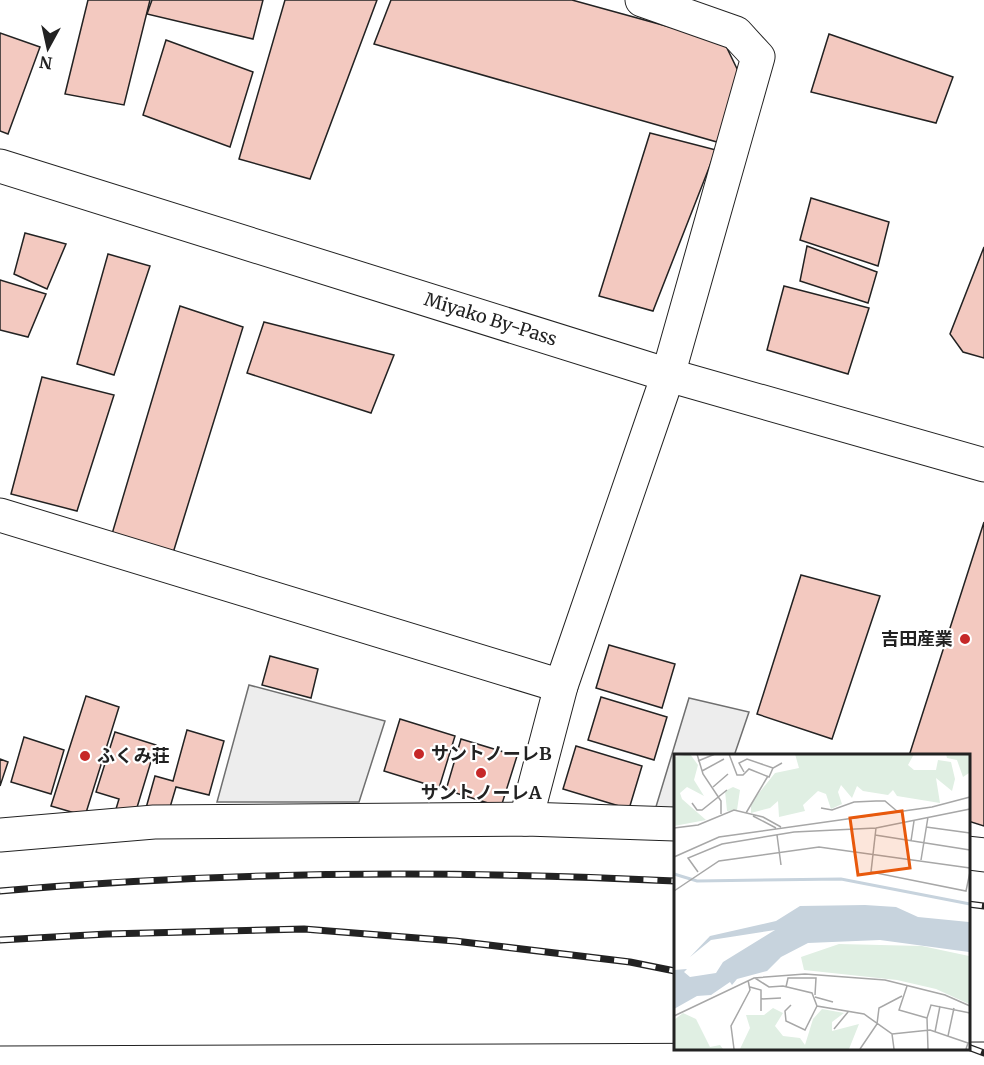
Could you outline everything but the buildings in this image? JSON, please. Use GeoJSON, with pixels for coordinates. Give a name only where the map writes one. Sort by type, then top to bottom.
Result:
{"type":"FeatureCollection","features":[{"type":"Feature","properties":{"kind":"main road"},"geometry":{"type":"LineString","coordinates":[[526,819],[561,686],[668,375],[758,57],[736,33],[642,0]]}},
{"type":"Feature","properties":{"kind":"main road","name":"Miyako By-Pass"},"geometry":{"type":"LineString","coordinates":[[0,166],[668,375],[984,465]]}},
{"type":"Feature","properties":{"kind":"main road"},"geometry":{"type":"LineString","coordinates":[[0,515],[561,686]]}},
{"type":"Feature","properties":{"kind":"main road"},"geometry":{"type":"LineString","coordinates":[[0,835],[154,822],[526,819],[674,824]]}},
{"type":"Feature","properties":{"kind":"main road"},"geometry":{"type":"LineString","coordinates":[[969,853],[984,855]]}},
{"type":"Feature","properties":{"kind":"main road"},"geometry":{"type":"LineString","coordinates":[[0,1063],[984,1059]]}},
{"type":"Feature","properties":{"kind":"shaded area"},"geometry":{"type":"Polygon","coordinates":[[[249,685],[385,721],[359,802],[217,802],[249,685]]]}},
{"type":"Feature","properties":{"kind":"shaded area"},"geometry":{"type":"Polygon","coordinates":[[[689,698],[749,712],[735,754],[674,754],[674,811],[655,810],[689,698]]]}},
{"type":"Feature","properties":{"kind":"railway"},"geometry":{"type":"LineString","coordinates":[[0,891],[169,879],[338,874],[506,875],[674,881]]}},
{"type":"Feature","properties":{"kind":"railway"},"geometry":{"type":"LineString","coordinates":[[969,904],[984,906]]}},
{"type":"Feature","properties":{"kind":"railway"},"geometry":{"type":"LineString","coordinates":[[0,940],[107,934],[304,929],[455,941],[630,962],[674,971]]}},
{"type":"Feature","properties":{"kind":"railway"},"geometry":{"type":"LineString","coordinates":[[969,1047],[984,1053]]}},
{"type":"Feature","properties":{"kind":"place","name":"吉田産業"},"geometry":{"type":"Point","coordinates":[965,639]}},
{"type":"Feature","properties":{"kind":"place","name":"サントノーレB"},"geometry":{"type":"Point","coordinates":[419,754]}},
{"type":"Feature","properties":{"kind":"place","name":"ふくみ荘"},"geometry":{"type":"Point","coordinates":[85,756]}},
{"type":"Feature","properties":{"kind":"place","name":"サントノーレA"},"geometry":{"type":"Point","coordinates":[481,773]}}]}
